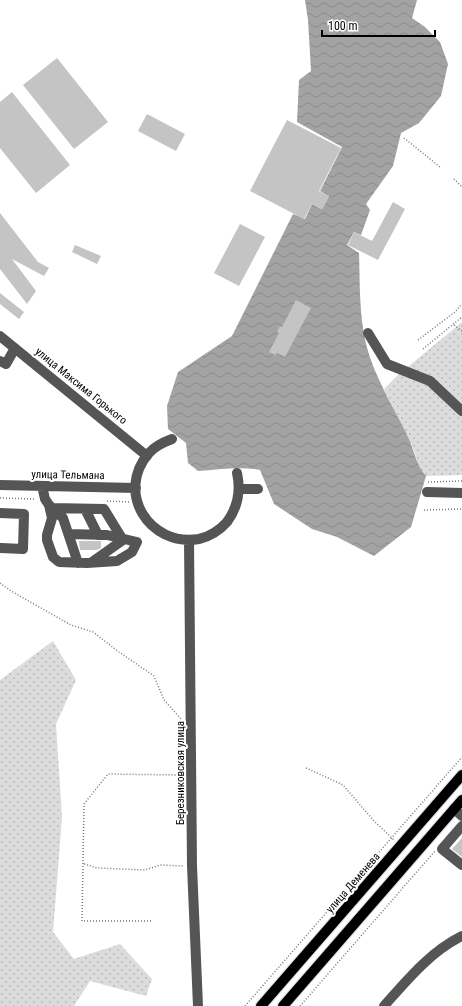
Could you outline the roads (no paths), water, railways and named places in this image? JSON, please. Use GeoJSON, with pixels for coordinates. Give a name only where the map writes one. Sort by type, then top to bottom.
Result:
{"type":"FeatureCollection","features":[{"type":"Feature","properties":{"kind":"main road","name":"улица Деменева"},"geometry":{"type":"LineString","coordinates":[[261,1006],[462,775]]}},
{"type":"Feature","properties":{"kind":"main road"},"geometry":{"type":"LineString","coordinates":[[283,1006],[458,812],[462,800]]}},
{"type":"Feature","properties":{"kind":"street"},"geometry":{"type":"LineString","coordinates":[[368,333],[387,364],[430,381],[462,411]]}},
{"type":"Feature","properties":{"kind":"street","name":"улица Максима Горького"},"geometry":{"type":"LineString","coordinates":[[0,336],[147,456]]}},
{"type":"Feature","properties":{"kind":"street"},"geometry":{"type":"LineString","coordinates":[[0,362],[6,364],[15,348]]}},
{"type":"Feature","properties":{"kind":"street"},"geometry":{"type":"LineString","coordinates":[[172,439],[160,444],[147,456],[141,464],[137,477],[137,502],[143,516],[152,526],[163,534],[176,539],[189,540],[202,538],[215,532],[225,524],[233,513],[238,500],[239,489],[237,473]]}},
{"type":"Feature","properties":{"kind":"street","name":"улица Тельмана"},"geometry":{"type":"LineString","coordinates":[[0,485],[136,488]]}},
{"type":"Feature","properties":{"kind":"street"},"geometry":{"type":"LineString","coordinates":[[42,486],[45,499],[50,507],[63,518],[78,562]]}},
{"type":"Feature","properties":{"kind":"street"},"geometry":{"type":"LineString","coordinates":[[239,489],[258,489]]}},
{"type":"Feature","properties":{"kind":"street"},"geometry":{"type":"LineString","coordinates":[[427,492],[462,493]]}},
{"type":"Feature","properties":{"kind":"street"},"geometry":{"type":"LineString","coordinates":[[50,507],[104,509],[123,540]]}},
{"type":"Feature","properties":{"kind":"street"},"geometry":{"type":"LineString","coordinates":[[50,507],[52,518],[47,535],[53,557],[59,562],[117,561],[132,552],[137,542],[123,540],[107,535],[69,534]]}},
{"type":"Feature","properties":{"kind":"street"},"geometry":{"type":"LineString","coordinates":[[85,509],[98,535]]}},
{"type":"Feature","properties":{"kind":"street"},"geometry":{"type":"LineString","coordinates":[[0,513],[24,514],[23,549],[0,548]]}},
{"type":"Feature","properties":{"kind":"street"},"geometry":{"type":"LineString","coordinates":[[92,562],[123,540]]}},
{"type":"Feature","properties":{"kind":"street","name":"Березниковская улица"},"geometry":{"type":"LineString","coordinates":[[189,540],[192,866],[198,1006]]}},
{"type":"Feature","properties":{"kind":"street"},"geometry":{"type":"LineString","coordinates":[[462,826],[442,849],[462,865]]}},
{"type":"Feature","properties":{"kind":"street"},"geometry":{"type":"LineString","coordinates":[[384,1006],[429,958],[462,936]]}},
{"type":"Feature","properties":{"kind":"water"},"geometry":{"type":"Polygon","coordinates":[[[305,0],[417,0],[412,18],[425,27],[440,42],[448,64],[441,96],[419,123],[401,133],[393,166],[366,204],[370,210],[361,235],[354,232],[347,245],[359,253],[362,321],[369,356],[409,440],[415,457],[426,476],[411,527],[374,556],[337,537],[312,529],[274,504],[260,470],[236,468],[198,471],[188,463],[186,443],[168,429],[167,406],[178,372],[232,336],[293,214],[305,219],[312,204],[322,209],[329,196],[320,191],[342,147],[297,122],[299,80],[311,71],[308,20],[305,0]]]}}]}
